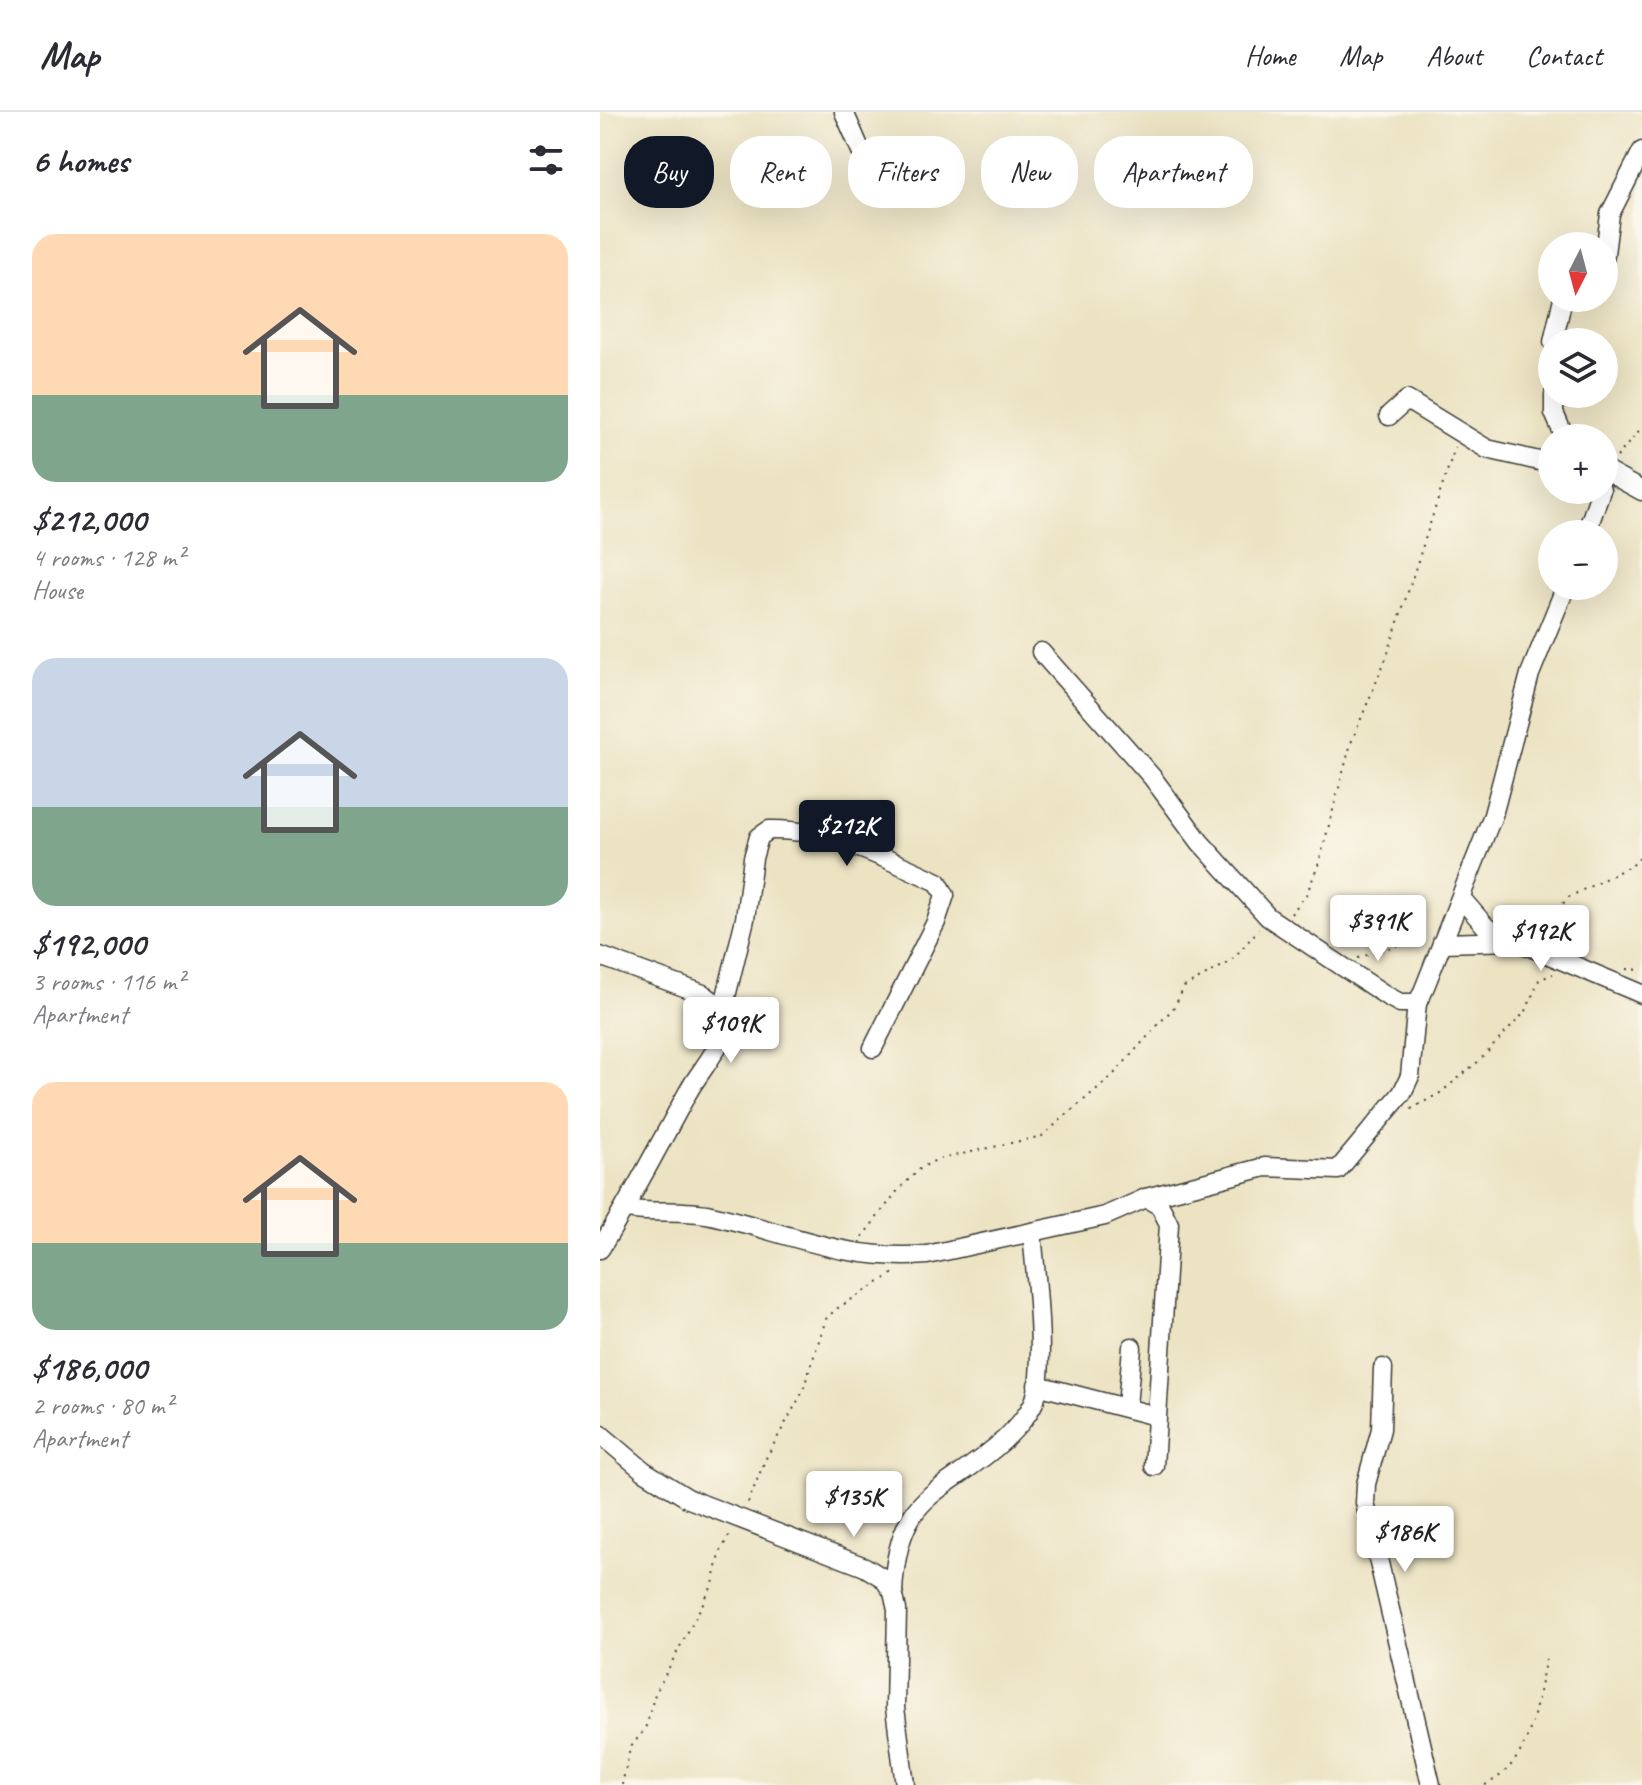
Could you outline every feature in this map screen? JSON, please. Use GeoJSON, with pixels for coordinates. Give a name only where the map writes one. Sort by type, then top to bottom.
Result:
{"type":"FeatureCollection","features":[{"type":"Feature","properties":{"kind":"street"},"geometry":{"type":"LineString","coordinates":[[844,112],[854,136]]}},
{"type":"Feature","properties":{"kind":"street"},"geometry":{"type":"LineString","coordinates":[[1608,232],[1610,214],[1642,151]]}},
{"type":"Feature","properties":{"kind":"street"},"geometry":{"type":"LineString","coordinates":[[1389,416],[1407,400],[1487,449],[1538,461]]}},
{"type":"Feature","properties":{"kind":"street"},"geometry":{"type":"LineString","coordinates":[[1618,480],[1642,491]]}},
{"type":"Feature","properties":{"kind":"street"},"geometry":{"type":"LineString","coordinates":[[625,1209],[710,1215],[782,1237],[853,1252],[916,1256],[1105,1216],[1146,1198],[1265,1167],[1338,1170],[1384,1115],[1410,1076],[1417,1003],[1502,788],[1530,674],[1560,600]]}},
{"type":"Feature","properties":{"kind":"street"},"geometry":{"type":"LineString","coordinates":[[1041,652],[1152,777],[1200,842],[1268,917],[1344,964],[1387,996],[1400,1003],[1417,1003]]}},
{"type":"Feature","properties":{"kind":"street"},"geometry":{"type":"LineString","coordinates":[[600,1249],[699,1072],[722,1037],[723,1009],[745,919],[753,858],[759,837],[769,830],[813,835],[847,844],[938,882],[945,895],[936,922],[873,1048]]}},
{"type":"Feature","properties":{"kind":"street"},"geometry":{"type":"LineString","coordinates":[[1461,898],[1486,927],[1642,994]]}},
{"type":"Feature","properties":{"kind":"street"},"geometry":{"type":"LineString","coordinates":[[1442,943],[1511,940]]}},
{"type":"Feature","properties":{"kind":"street"},"geometry":{"type":"LineString","coordinates":[[600,956],[703,994],[723,1009]]}},
{"type":"Feature","properties":{"kind":"street"},"geometry":{"type":"LineString","coordinates":[[1146,1198],[1160,1206],[1169,1224],[1154,1466]]}},
{"type":"Feature","properties":{"kind":"street"},"geometry":{"type":"LineString","coordinates":[[905,1785],[895,1708],[897,1610],[893,1592],[898,1547],[916,1506],[933,1490],[972,1467],[1021,1424],[1035,1400],[1032,1232]]}},
{"type":"Feature","properties":{"kind":"street"},"geometry":{"type":"LineString","coordinates":[[1127,1407],[1132,1347]]}},
{"type":"Feature","properties":{"kind":"street"},"geometry":{"type":"LineString","coordinates":[[1383,1368],[1381,1429],[1365,1503],[1431,1785]]}},
{"type":"Feature","properties":{"kind":"street"},"geometry":{"type":"LineString","coordinates":[[1037,1385],[1156,1416]]}},
{"type":"Feature","properties":{"kind":"street"},"geometry":{"type":"LineString","coordinates":[[600,1434],[644,1471],[678,1492],[739,1521],[865,1567],[883,1578],[893,1592]]}},
{"type":"Feature","properties":{"kind":"path"},"geometry":{"type":"LineString","coordinates":[[1618,457],[1642,427]]}},
{"type":"Feature","properties":{"kind":"path"},"geometry":{"type":"LineString","coordinates":[[853,1252],[873,1220],[921,1168],[936,1160],[1042,1136],[1054,1128],[1113,1075],[1175,1006],[1184,987],[1230,962],[1268,917],[1290,915],[1296,909],[1318,866],[1351,743],[1387,656],[1438,506],[1458,434]]}},
{"type":"Feature","properties":{"kind":"path"},"geometry":{"type":"LineString","coordinates":[[1511,940],[1538,932],[1569,897],[1636,863],[1642,854]]}},
{"type":"Feature","properties":{"kind":"path"},"geometry":{"type":"LineString","coordinates":[[1344,964],[1395,946],[1442,943]]}},
{"type":"Feature","properties":{"kind":"path"},"geometry":{"type":"LineString","coordinates":[[1384,1115],[1422,1104],[1460,1079],[1526,1011],[1539,980],[1577,965]]}},
{"type":"Feature","properties":{"kind":"path"},"geometry":{"type":"LineString","coordinates":[[622,1785],[630,1748],[645,1729],[655,1694],[713,1584],[724,1542],[739,1521],[765,1460],[802,1393],[826,1319],[836,1309],[891,1276],[916,1256]]}},
{"type":"Feature","properties":{"kind":"path"},"geometry":{"type":"LineString","coordinates":[[1485,1785],[1504,1775],[1520,1756],[1527,1741],[1546,1659]]}}]}
